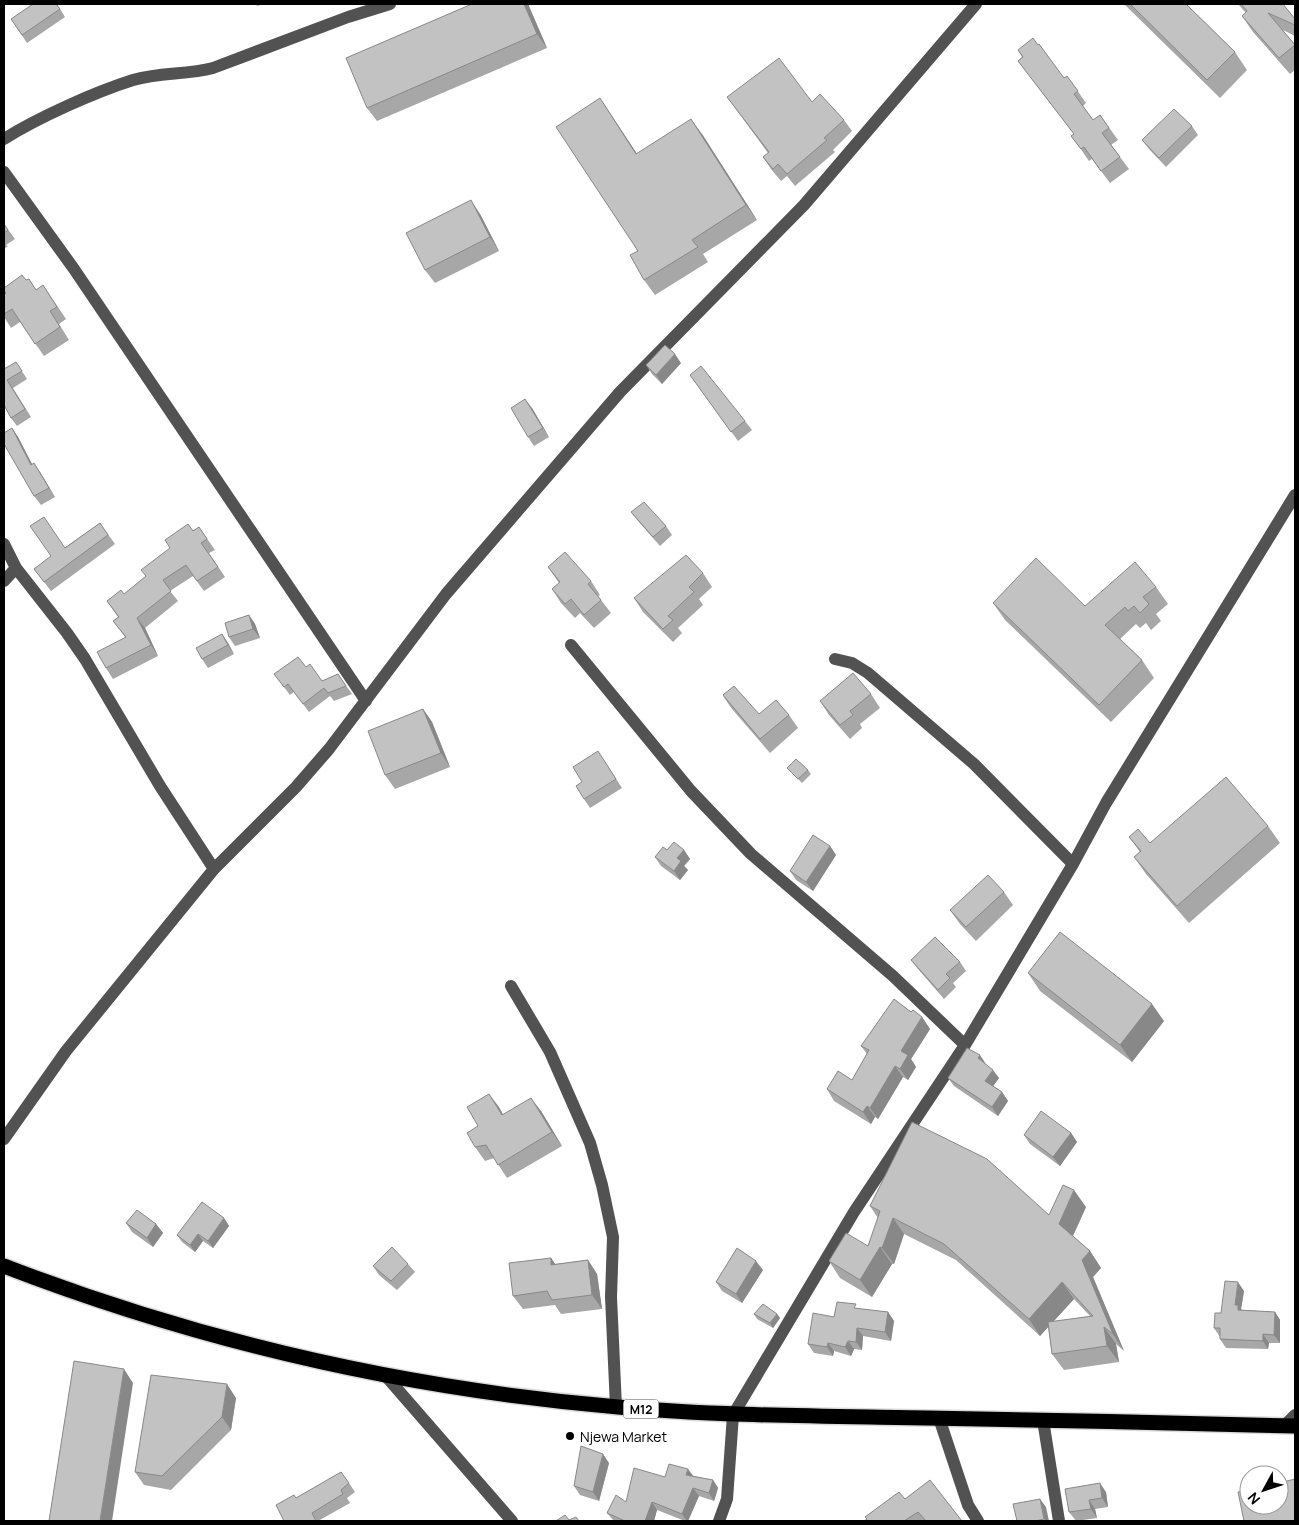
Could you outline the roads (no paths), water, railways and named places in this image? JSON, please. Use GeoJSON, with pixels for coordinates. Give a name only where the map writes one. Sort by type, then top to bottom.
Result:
{"type":"FeatureCollection","features":[{"type":"Feature","properties":{"kind":"highway","name":"M12"},"geometry":{"type":"LineString","coordinates":[[4,1266],[125,1311],[192,1330],[283,1354],[385,1376],[466,1389],[616,1407],[732,1415],[1290,1426]]}},
{"type":"Feature","properties":{"kind":"street"},"geometry":{"type":"LineString","coordinates":[[4,140],[70,106],[134,80],[158,75],[193,74],[348,17],[390,4]]}},
{"type":"Feature","properties":{"kind":"street"},"geometry":{"type":"LineString","coordinates":[[4,1139],[66,1051],[214,869],[296,787],[366,701],[446,594],[620,392],[804,205],[976,4]]}},
{"type":"Feature","properties":{"kind":"street"},"geometry":{"type":"LineString","coordinates":[[4,172],[74,269],[366,701]]}},
{"type":"Feature","properties":{"kind":"street"},"geometry":{"type":"LineString","coordinates":[[720,1521],[727,1499],[732,1415],[854,1212],[965,1045],[1106,803],[1295,495]]}},
{"type":"Feature","properties":{"kind":"street"},"geometry":{"type":"LineString","coordinates":[[4,544],[16,568],[76,646],[160,786],[214,869]]}},
{"type":"Feature","properties":{"kind":"street"},"geometry":{"type":"LineString","coordinates":[[4,581],[16,568]]}},
{"type":"Feature","properties":{"kind":"street"},"geometry":{"type":"LineString","coordinates":[[572,645],[691,791],[751,854],[893,976],[965,1045]]}},
{"type":"Feature","properties":{"kind":"street"},"geometry":{"type":"LineString","coordinates":[[836,659],[852,663],[868,673],[974,764],[1072,864]]}},
{"type":"Feature","properties":{"kind":"street"},"geometry":{"type":"LineString","coordinates":[[511,986],[550,1052],[590,1143],[602,1185],[612,1237],[611,1297],[616,1407]]}},
{"type":"Feature","properties":{"kind":"street"},"geometry":{"type":"LineString","coordinates":[[385,1376],[512,1521]]}},
{"type":"Feature","properties":{"kind":"street"},"geometry":{"type":"LineString","coordinates":[[1290,1426],[1295,1415]]}},
{"type":"Feature","properties":{"kind":"street"},"geometry":{"type":"LineString","coordinates":[[939,1418],[968,1505],[978,1521]]}},
{"type":"Feature","properties":{"kind":"street"},"geometry":{"type":"LineString","coordinates":[[1043,1420],[1060,1521]]}},
{"type":"Feature","properties":{"kind":"place","name":"Njewa Market"},"geometry":{"type":"Point","coordinates":[570,1436]}}]}
